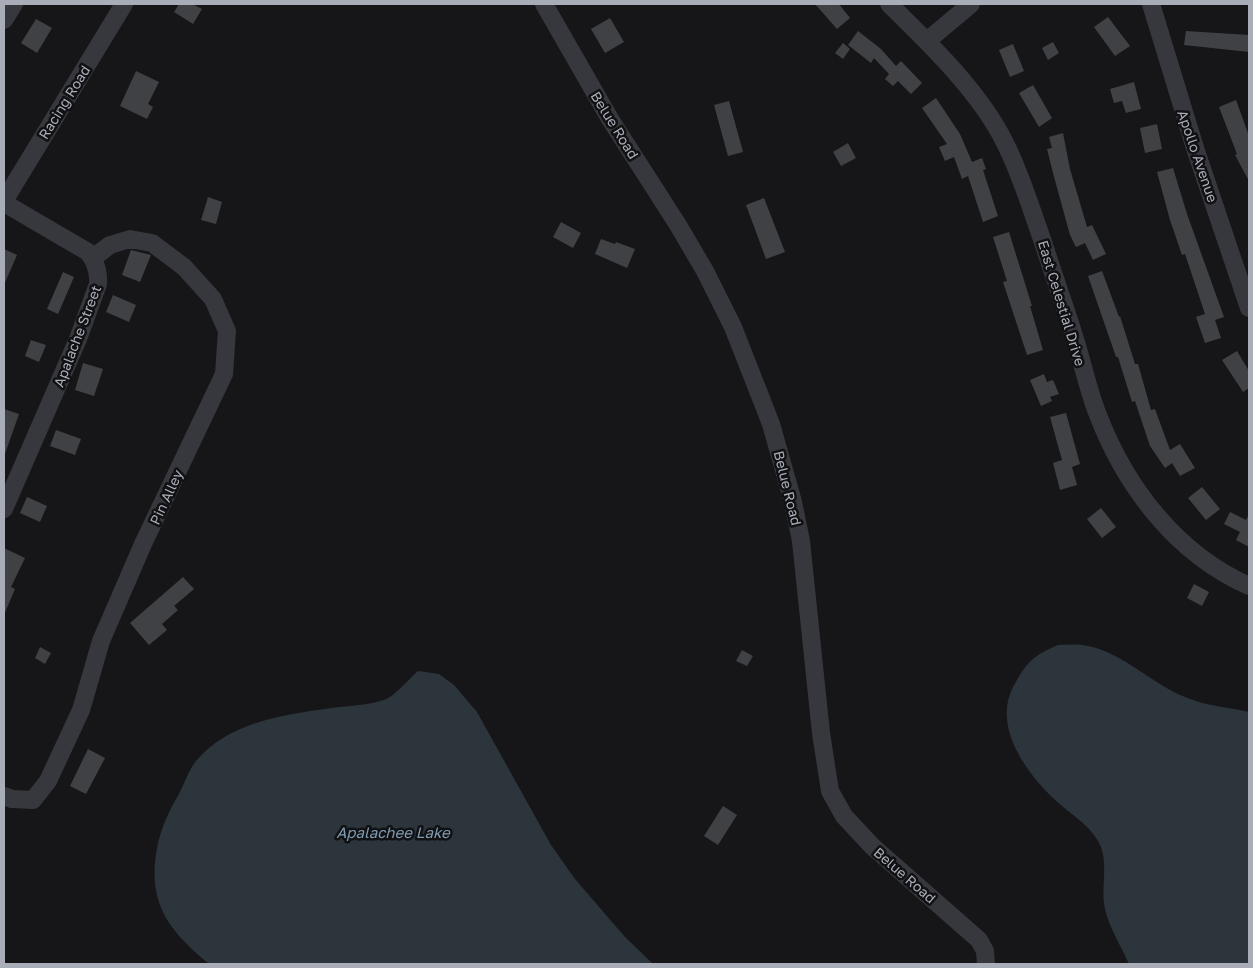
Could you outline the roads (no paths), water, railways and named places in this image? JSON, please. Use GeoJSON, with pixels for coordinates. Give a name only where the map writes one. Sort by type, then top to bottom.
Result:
{"type":"FeatureCollection","features":[{"type":"Feature","properties":{"kind":"street"},"geometry":{"type":"LineString","coordinates":[[4,20],[14,4]]}},
{"type":"Feature","properties":{"kind":"street","name":"Racing Road"},"geometry":{"type":"LineString","coordinates":[[4,202],[124,4]]}},
{"type":"Feature","properties":{"kind":"street","name":"Belue Road"},"geometry":{"type":"LineString","coordinates":[[544,4],[610,119],[705,271],[733,327],[771,424],[793,502],[800,541],[820,733],[830,791],[844,816],[872,846],[979,940],[985,952],[986,964]]}},
{"type":"Feature","properties":{"kind":"street","name":"East Celestial Drive"},"geometry":{"type":"LineString","coordinates":[[889,4],[928,40],[981,103],[994,122],[1014,161],[1076,340],[1085,379],[1098,416],[1114,452],[1134,486],[1164,525],[1181,542],[1216,569],[1249,586]]}},
{"type":"Feature","properties":{"kind":"street"},"geometry":{"type":"LineString","coordinates":[[928,40],[971,4]]}},
{"type":"Feature","properties":{"kind":"street","name":"Apollo Avenue"},"geometry":{"type":"LineString","coordinates":[[1151,4],[1195,148],[1249,308]]}},
{"type":"Feature","properties":{"kind":"street"},"geometry":{"type":"LineString","coordinates":[[4,202],[88,252],[93,258]]}},
{"type":"Feature","properties":{"kind":"street","name":"Pin Alley"},"geometry":{"type":"LineString","coordinates":[[4,796],[12,800],[33,800],[48,781],[81,710],[105,632],[143,544],[224,374],[227,331],[213,299],[184,267],[152,243],[130,239],[110,245],[93,258]]}},
{"type":"Feature","properties":{"kind":"street","name":"Apalache Street"},"geometry":{"type":"LineString","coordinates":[[4,509],[78,339],[98,284],[99,275],[93,258]]}},
{"type":"Feature","properties":{"kind":"water"},"geometry":{"type":"Polygon","coordinates":[[[1058,645],[1079,645],[1096,648],[1110,653],[1185,697],[1249,712],[1249,964],[1129,964],[1112,930],[1105,909],[1103,892],[1104,866],[1102,849],[1098,841],[1094,834],[1058,803],[1032,774],[1015,747],[1009,732],[1008,702],[1013,687],[1022,671],[1036,657],[1058,645]]]}},
{"type":"Feature","properties":{"kind":"water","name":"Apalachee Lake"},"geometry":{"type":"Polygon","coordinates":[[[418,671],[439,674],[454,685],[477,712],[551,845],[575,879],[625,937],[653,964],[209,964],[172,927],[158,900],[155,885],[157,848],[166,819],[196,761],[224,737],[258,722],[294,714],[384,700],[394,694],[418,671]]]}}]}
